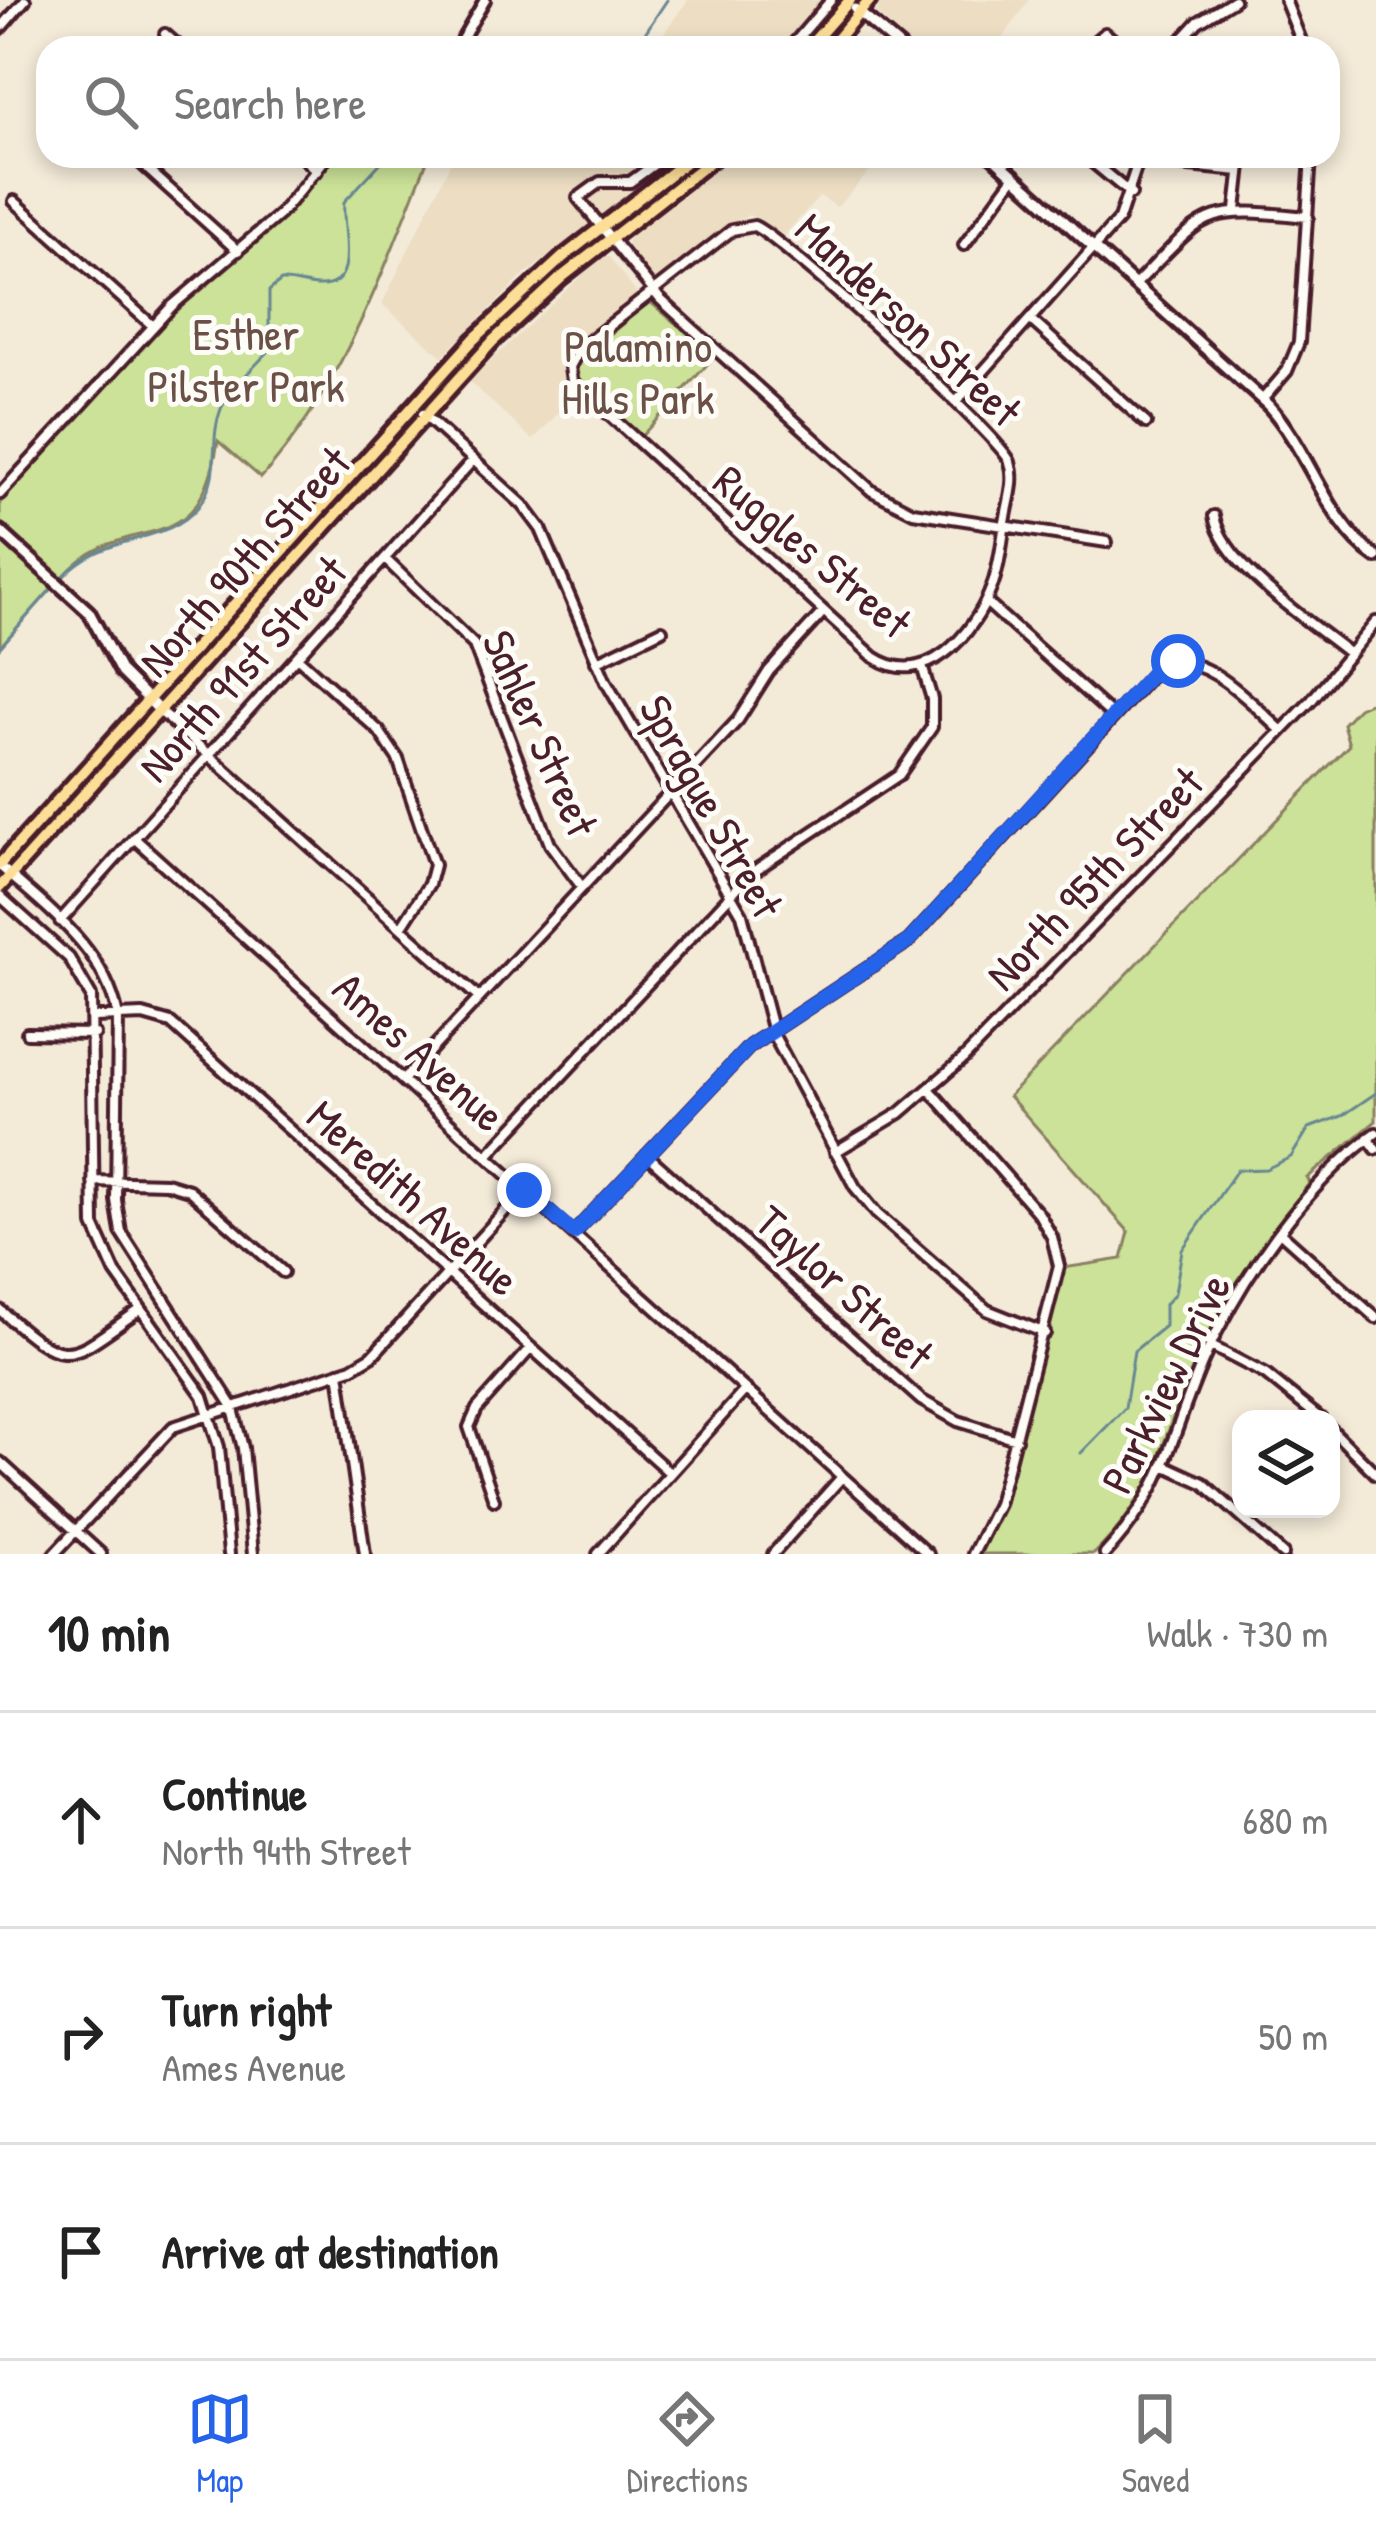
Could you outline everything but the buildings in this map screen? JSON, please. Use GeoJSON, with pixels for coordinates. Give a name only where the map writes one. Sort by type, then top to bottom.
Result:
{"type":"FeatureCollection","features":[{"type":"Feature","properties":{"kind":"main road"},"geometry":{"type":"LineString","coordinates":[[839,36],[870,0]]}},
{"type":"Feature","properties":{"kind":"main road"},"geometry":{"type":"LineString","coordinates":[[818,36],[847,1]]}},
{"type":"Feature","properties":{"kind":"main road","name":"North 90th Street"},"geometry":{"type":"LineString","coordinates":[[0,865],[500,313],[677,168]]}},
{"type":"Feature","properties":{"kind":"main road","name":"North 90th Street"},"geometry":{"type":"LineString","coordinates":[[0,891],[513,321],[702,168]]}},
{"type":"Feature","properties":{"kind":"street"},"geometry":{"type":"LineString","coordinates":[[0,29],[25,0]]}},
{"type":"Feature","properties":{"kind":"street"},"geometry":{"type":"LineString","coordinates":[[464,36],[485,0]]}},
{"type":"Feature","properties":{"kind":"street"},"geometry":{"type":"LineString","coordinates":[[800,36],[831,0]]}},
{"type":"Feature","properties":{"kind":"street"},"geometry":{"type":"LineString","coordinates":[[1186,36],[1205,17],[1234,0]]}},
{"type":"Feature","properties":{"kind":"street"},"geometry":{"type":"LineString","coordinates":[[1286,0],[1300,36]]}},
{"type":"Feature","properties":{"kind":"street"},"geometry":{"type":"LineString","coordinates":[[847,1],[887,36]]}},
{"type":"Feature","properties":{"kind":"street"},"geometry":{"type":"LineString","coordinates":[[146,168],[238,250]]}},
{"type":"Feature","properties":{"kind":"street"},"geometry":{"type":"LineString","coordinates":[[0,494],[153,326],[238,250],[315,168]]}},
{"type":"Feature","properties":{"kind":"street"},"geometry":{"type":"LineString","coordinates":[[650,168],[631,182],[599,182],[578,198],[652,291],[881,498],[913,512],[1107,542]]}},
{"type":"Feature","properties":{"kind":"street"},"geometry":{"type":"LineString","coordinates":[[1005,168],[1262,400],[1302,447],[1342,525],[1376,557]]}},
{"type":"Feature","properties":{"kind":"street"},"geometry":{"type":"LineString","coordinates":[[1100,168],[1131,194]]}},
{"type":"Feature","properties":{"kind":"street"},"geometry":{"type":"LineString","coordinates":[[956,402],[1096,249],[1131,194],[1138,168]]}},
{"type":"Feature","properties":{"kind":"street"},"geometry":{"type":"LineString","coordinates":[[1215,168],[1240,171]]}},
{"type":"Feature","properties":{"kind":"street"},"geometry":{"type":"LineString","coordinates":[[1236,210],[1240,168]]}},
{"type":"Feature","properties":{"kind":"street"},"geometry":{"type":"LineString","coordinates":[[1262,400],[1287,371],[1299,342],[1310,168]]}},
{"type":"Feature","properties":{"kind":"street"},"geometry":{"type":"LineString","coordinates":[[964,245],[1014,177]]}},
{"type":"Feature","properties":{"kind":"street"},"geometry":{"type":"LineString","coordinates":[[14,201],[153,326]]}},
{"type":"Feature","properties":{"kind":"street"},"geometry":{"type":"LineString","coordinates":[[1135,285],[1195,222],[1236,210],[1308,217]]}},
{"type":"Feature","properties":{"kind":"street","name":"Manderson Street"},"geometry":{"type":"LineString","coordinates":[[652,291],[732,230],[754,226],[999,442],[1012,468],[1004,529]]}},
{"type":"Feature","properties":{"kind":"street","name":"Ruggles Street"},"geometry":{"type":"LineString","coordinates":[[652,291],[579,349],[570,368],[579,391],[882,662],[922,666]]}},
{"type":"Feature","properties":{"kind":"street"},"geometry":{"type":"LineString","coordinates":[[1032,321],[1146,423]]}},
{"type":"Feature","properties":{"kind":"street","name":"Sprague Street"},"geometry":{"type":"LineString","coordinates":[[413,405],[541,529],[596,662],[749,932],[771,1029],[835,1152],[877,1214],[972,1299],[1001,1318],[1045,1333]]}},
{"type":"Feature","properties":{"kind":"street","name":"North 91st Street"},"geometry":{"type":"LineString","coordinates":[[60,921],[472,460]]}},
{"type":"Feature","properties":{"kind":"street"},"geometry":{"type":"LineString","coordinates":[[1214,516],[1221,537],[1246,566],[1350,654]]}},
{"type":"Feature","properties":{"kind":"street"},"geometry":{"type":"LineString","coordinates":[[487,1156],[730,894],[768,859],[886,786],[915,756],[933,721],[922,666],[950,649],[986,602],[1004,529]]}},
{"type":"Feature","properties":{"kind":"street"},"geometry":{"type":"LineString","coordinates":[[0,531],[78,602],[104,632],[121,672],[159,710],[479,998]]}},
{"type":"Feature","properties":{"kind":"street","name":"Sahler Street"},"geometry":{"type":"LineString","coordinates":[[385,559],[474,645],[550,844],[582,887]]}},
{"type":"Feature","properties":{"kind":"street"},"geometry":{"type":"LineString","coordinates":[[986,602],[1113,716]]}},
{"type":"Feature","properties":{"kind":"street"},"geometry":{"type":"LineString","coordinates":[[404,1080],[669,794],[823,612]]}},
{"type":"Feature","properties":{"kind":"street","name":"North 95th Street"},"geometry":{"type":"LineString","coordinates":[[835,1152],[930,1090],[1282,731],[1376,622]]}},
{"type":"Feature","properties":{"kind":"street"},"geometry":{"type":"LineString","coordinates":[[596,662],[662,630]]}},
{"type":"Feature","properties":{"kind":"street"},"geometry":{"type":"LineString","coordinates":[[297,657],[372,724],[398,759],[434,865],[429,884],[402,926]]}},
{"type":"Feature","properties":{"kind":"street"},"geometry":{"type":"LineString","coordinates":[[574,1233],[771,1029],[909,941],[1154,671],[1174,661],[1203,667],[1282,731]]}},
{"type":"Feature","properties":{"kind":"street","name":"Ames Avenue"},"geometry":{"type":"LineString","coordinates":[[134,838],[928,1554]]}},
{"type":"Feature","properties":{"kind":"street"},"geometry":{"type":"LineString","coordinates":[[0,865],[98,961],[118,1016],[119,1222],[129,1251],[216,1373],[232,1405],[242,1448],[253,1554]]}},
{"type":"Feature","properties":{"kind":"street"},"geometry":{"type":"LineString","coordinates":[[0,891],[78,969],[94,1018],[93,1181],[101,1248],[193,1379],[210,1412],[219,1447],[229,1554]]}},
{"type":"Feature","properties":{"kind":"street","name":"Meredith Avenue"},"geometry":{"type":"LineString","coordinates":[[94,1018],[152,1016],[172,1023],[670,1473]]}},
{"type":"Feature","properties":{"kind":"street"},"geometry":{"type":"LineString","coordinates":[[27,1033],[95,1034]]}},
{"type":"Feature","properties":{"kind":"street"},"geometry":{"type":"LineString","coordinates":[[930,1090],[1039,1214],[1056,1250],[1058,1284],[1045,1333],[991,1525],[973,1554]]}},
{"type":"Feature","properties":{"kind":"street"},"geometry":{"type":"LineString","coordinates":[[1372,1136],[1376,1149]]}},
{"type":"Feature","properties":{"kind":"street","name":"Parkview Drive"},"geometry":{"type":"LineString","coordinates":[[1105,1554],[1145,1507],[1166,1466],[1210,1346],[1318,1182],[1372,1136]]}},
{"type":"Feature","properties":{"kind":"street","name":"Taylor Street"},"geometry":{"type":"LineString","coordinates":[[647,1155],[921,1400],[958,1421],[1016,1438]]}},
{"type":"Feature","properties":{"kind":"street"},"geometry":{"type":"LineString","coordinates":[[93,1181],[166,1183],[189,1190],[283,1272]]}},
{"type":"Feature","properties":{"kind":"street"},"geometry":{"type":"LineString","coordinates":[[54,1554],[162,1435],[210,1412],[339,1372],[372,1356],[524,1190]]}},
{"type":"Feature","properties":{"kind":"street"},"geometry":{"type":"LineString","coordinates":[[1282,1234],[1376,1318]]}},
{"type":"Feature","properties":{"kind":"street"},"geometry":{"type":"LineString","coordinates":[[0,1310],[42,1348],[64,1354],[81,1350],[141,1309]]}},
{"type":"Feature","properties":{"kind":"street"},"geometry":{"type":"LineString","coordinates":[[1210,1346],[1265,1375],[1310,1410]]}},
{"type":"Feature","properties":{"kind":"street"},"geometry":{"type":"LineString","coordinates":[[494,1500],[470,1427],[477,1408],[531,1348]]}},
{"type":"Feature","properties":{"kind":"street"},"geometry":{"type":"LineString","coordinates":[[339,1372],[364,1554]]}},
{"type":"Feature","properties":{"kind":"street"},"geometry":{"type":"LineString","coordinates":[[598,1554],[746,1389]]}},
{"type":"Feature","properties":{"kind":"street"},"geometry":{"type":"LineString","coordinates":[[1340,1438],[1376,1474]]}},
{"type":"Feature","properties":{"kind":"street"},"geometry":{"type":"LineString","coordinates":[[0,1462],[101,1554]]}},
{"type":"Feature","properties":{"kind":"street"},"geometry":{"type":"LineString","coordinates":[[1166,1466],[1203,1483],[1283,1554]]}},
{"type":"Feature","properties":{"kind":"street"},"geometry":{"type":"LineString","coordinates":[[773,1554],[841,1478]]}},
{"type":"Feature","properties":{"kind":"shaded area"},"geometry":{"type":"Polygon","coordinates":[[[688,0],[839,0],[809,36],[662,36],[688,0]]]}},
{"type":"Feature","properties":{"kind":"shaded area"},"geometry":{"type":"Polygon","coordinates":[[[881,0],[1029,0],[1004,36],[901,36],[876,13],[881,0]]]}},
{"type":"Feature","properties":{"kind":"shaded area"},"geometry":{"type":"Polygon","coordinates":[[[448,168],[662,168],[524,275],[442,356],[382,304],[448,168]]]}},
{"type":"Feature","properties":{"kind":"shaded area"},"geometry":{"type":"Polygon","coordinates":[[[719,168],[873,168],[837,207],[820,196],[784,235],[749,215],[724,227],[656,281],[627,244],[631,236],[719,168]]]}},
{"type":"Feature","properties":{"kind":"shaded area"},"geometry":{"type":"Polygon","coordinates":[[[602,257],[609,257],[639,297],[569,350],[561,362],[564,387],[573,397],[533,440],[469,381],[602,257]]]}},
{"type":"Feature","properties":{"kind":"green space","name":"Esther Pilster Park"},"geometry":{"type":"Polygon","coordinates":[[[325,168],[424,168],[338,366],[290,443],[261,478],[218,441],[208,481],[194,507],[177,522],[111,543],[62,578],[0,523],[0,503],[167,319],[266,235],[325,168]]]}},
{"type":"Feature","properties":{"kind":"green space","name":"Palamino Hills Park"},"geometry":{"type":"Polygon","coordinates":[[[649,301],[715,356],[638,440],[577,384],[574,365],[649,301]]]}},
{"type":"Feature","properties":{"kind":"green space"},"geometry":{"type":"Polygon","coordinates":[[[0,538],[53,587],[0,647],[0,538]]]}},
{"type":"Feature","properties":{"kind":"green space"},"geometry":{"type":"Polygon","coordinates":[[[1376,700],[1376,1121],[1307,1178],[1310,1182],[1212,1331],[1186,1383],[1149,1481],[1118,1528],[1094,1554],[980,1554],[1004,1506],[1063,1268],[1122,1259],[1129,1232],[1009,1096],[1349,745],[1343,724],[1358,708],[1376,700]]]}},
{"type":"Feature","properties":{"kind":"waterway"},"geometry":{"type":"LineString","coordinates":[[643,36],[667,0]]}},
{"type":"Feature","properties":{"kind":"waterway"},"geometry":{"type":"LineString","coordinates":[[61,579],[96,553],[169,528],[198,507],[213,471],[221,409],[269,351],[269,291],[281,281],[320,286],[341,277],[347,254],[344,202],[376,168]]}},
{"type":"Feature","properties":{"kind":"waterway"},"geometry":{"type":"LineString","coordinates":[[0,647],[54,586]]}},
{"type":"Feature","properties":{"kind":"waterway"},"geometry":{"type":"LineString","coordinates":[[1081,1453],[1125,1408],[1134,1351],[1165,1326],[1165,1304],[1175,1293],[1182,1250],[1237,1170],[1266,1169],[1291,1157],[1309,1128],[1342,1116],[1376,1093]]}},
{"type":"Feature","properties":{"kind":"route"},"geometry":{"type":"LineString","coordinates":[[524,1190],[574,1233],[750,1046],[909,941],[1154,671],[1178,661]]}}]}
